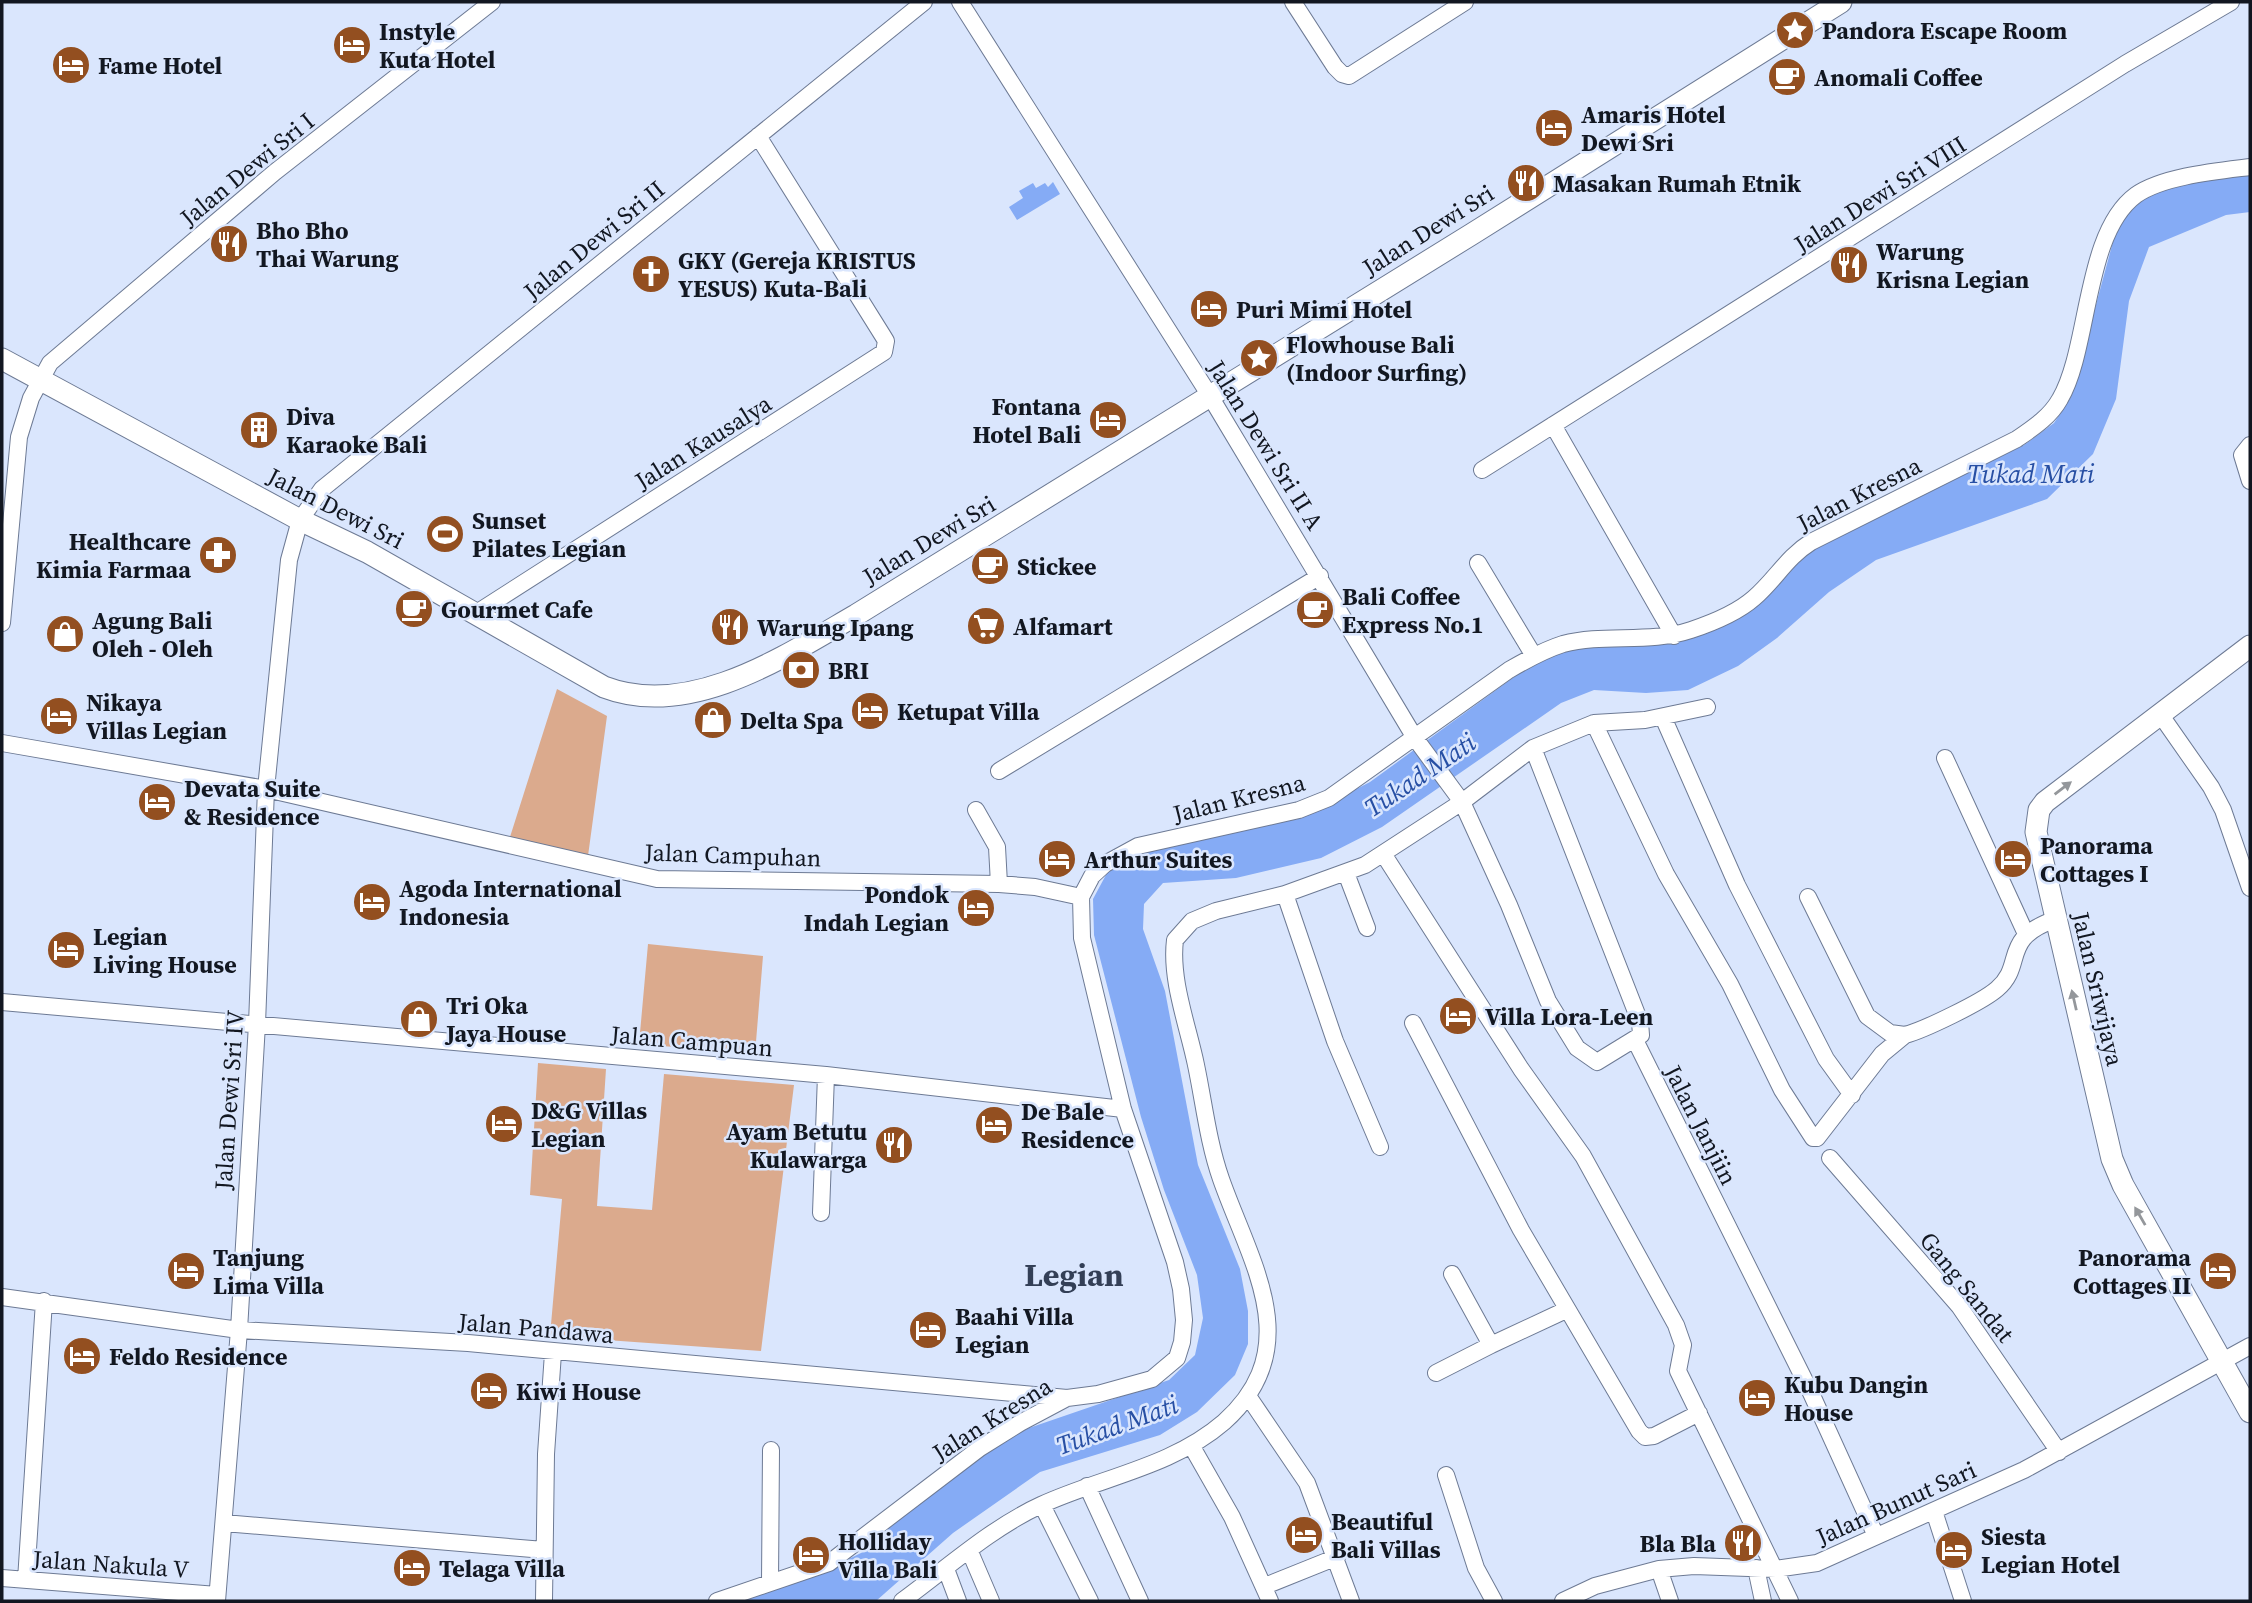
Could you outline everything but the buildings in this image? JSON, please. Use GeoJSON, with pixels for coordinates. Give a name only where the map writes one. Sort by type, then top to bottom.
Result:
{"type":"FeatureCollection","features":[{"type":"Feature","properties":{"kind":"street","name":"Jalan Dewi Sri I"},"geometry":{"type":"LineString","coordinates":[[2,623],[19,437],[24,416],[50,363],[275,172],[492,2]]}},
{"type":"Feature","properties":{"kind":"street","name":"Jalan Dewi Sri II"},"geometry":{"type":"LineString","coordinates":[[300,520],[322,489],[924,2]]}},
{"type":"Feature","properties":{"kind":"street","name":"Jalan Dewi Sri II A"},"geometry":{"type":"LineString","coordinates":[[960,2],[1210,396],[1417,740],[1460,799]]}},
{"type":"Feature","properties":{"kind":"street"},"geometry":{"type":"LineString","coordinates":[[1293,2],[1335,67],[1342,74],[1349,76],[1465,2]]}},
{"type":"Feature","properties":{"kind":"street","name":"Jalan Dewi Sri"},"geometry":{"type":"LineString","coordinates":[[2,359],[127,424],[300,520],[367,552],[585,678],[618,693],[658,695],[708,687],[761,667],[845,621],[1841,2]]}},
{"type":"Feature","properties":{"kind":"street","name":"Jalan Dewi Sri VIII"},"geometry":{"type":"LineString","coordinates":[[1482,470],[2125,64],[2231,2]]}},
{"type":"Feature","properties":{"kind":"street","name":"Jalan Kausalya"},"geometry":{"type":"LineString","coordinates":[[475,614],[884,352],[886,341],[758,136]]}},
{"type":"Feature","properties":{"kind":"street","name":"Jalan Kresna"},"geometry":{"type":"LineString","coordinates":[[717,1601],[812,1570],[846,1552],[900,1507],[980,1448],[1067,1398],[1098,1394],[1152,1379],[1177,1358],[1184,1320],[1175,1262],[1123,1109],[1082,937],[1081,897],[1092,876],[1122,853],[1138,846],[1299,810],[1340,792],[1417,740],[1509,670],[1534,656],[1563,644],[1674,636],[1713,622],[1752,600],[1796,551],[1811,541],[1979,461],[2042,422],[2060,400],[2072,370],[2085,305],[2102,251],[2124,208],[2136,195],[2155,187],[2194,176],[2250,167]]}},
{"type":"Feature","properties":{"kind":"street"},"geometry":{"type":"LineString","coordinates":[[1553,425],[1674,636]]}},
{"type":"Feature","properties":{"kind":"street"},"geometry":{"type":"LineString","coordinates":[[2250,445],[2242,455],[2250,481]]}},
{"type":"Feature","properties":{"kind":"street","name":"Jalan Dewi Sri IV"},"geometry":{"type":"LineString","coordinates":[[217,1598],[239,1330],[257,1024],[266,789],[288,569],[300,520]]}},
{"type":"Feature","properties":{"kind":"street"},"geometry":{"type":"LineString","coordinates":[[1478,563],[1534,656]]}},
{"type":"Feature","properties":{"kind":"street"},"geometry":{"type":"LineString","coordinates":[[999,771],[1320,576]]}},
{"type":"Feature","properties":{"kind":"street","name":"Jalan Sriwijaya"},"geometry":{"type":"LineString","coordinates":[[2250,646],[2039,810],[2036,832],[2112,1159],[2123,1185],[2250,1412]]}},
{"type":"Feature","properties":{"kind":"street"},"geometry":{"type":"LineString","coordinates":[[902,1601],[1042,1505],[1087,1486],[1153,1464],[1191,1445],[1224,1421],[1248,1396],[1262,1369],[1266,1352],[1268,1308],[1252,1254],[1214,1156],[1174,953],[1175,940],[1192,921],[1216,911],[1285,894],[1346,873],[1384,855],[1533,748],[1594,723],[1663,717],[1707,707]]}},
{"type":"Feature","properties":{"kind":"street"},"geometry":{"type":"LineString","coordinates":[[2160,714],[2217,799],[2250,888]]}},
{"type":"Feature","properties":{"kind":"street"},"geometry":{"type":"LineString","coordinates":[[1663,717],[1737,885],[1826,1059],[1852,1095]]}},
{"type":"Feature","properties":{"kind":"street"},"geometry":{"type":"LineString","coordinates":[[1594,723],[1666,874],[1730,984],[1782,1090],[1813,1138],[1817,1138],[1882,1054],[1905,1035],[1997,989],[2008,974],[2014,952],[2026,934],[2034,926],[2056,919]]}},
{"type":"Feature","properties":{"kind":"street","name":"Jalan Campuhan"},"geometry":{"type":"LineString","coordinates":[[2,743],[266,789],[657,879],[999,884],[1035,887],[1081,897]]}},
{"type":"Feature","properties":{"kind":"street"},"geometry":{"type":"LineString","coordinates":[[1460,799],[1548,1001],[1577,1048],[1597,1062],[1635,1041],[1641,1035],[1640,1022],[1533,748]]}},
{"type":"Feature","properties":{"kind":"street"},"geometry":{"type":"LineString","coordinates":[[1945,758],[2026,934]]}},
{"type":"Feature","properties":{"kind":"street"},"geometry":{"type":"LineString","coordinates":[[976,810],[997,847],[999,884]]}},
{"type":"Feature","properties":{"kind":"street"},"geometry":{"type":"LineString","coordinates":[[1384,855],[1521,1069],[1571,1138],[1608,1197],[1676,1325],[1683,1345],[1678,1371],[1790,1601]]}},
{"type":"Feature","properties":{"kind":"street"},"geometry":{"type":"LineString","coordinates":[[1346,873],[1367,928]]}},
{"type":"Feature","properties":{"kind":"street"},"geometry":{"type":"LineString","coordinates":[[1285,894],[1335,1041],[1381,1147]]}},
{"type":"Feature","properties":{"kind":"street"},"geometry":{"type":"LineString","coordinates":[[1808,897],[1867,1016],[1890,1033],[1905,1035]]}},
{"type":"Feature","properties":{"kind":"street","name":"Jalan Campuan"},"geometry":{"type":"LineString","coordinates":[[2,1002],[827,1076],[1123,1109]]}},
{"type":"Feature","properties":{"kind":"street"},"geometry":{"type":"LineString","coordinates":[[1413,1023],[1508,1208],[1566,1310],[1645,1437],[1654,1436],[1699,1413]]}},
{"type":"Feature","properties":{"kind":"street","name":"Jalan Janjiin"},"geometry":{"type":"LineString","coordinates":[[1635,1041],[1811,1393],[1876,1536]]}},
{"type":"Feature","properties":{"kind":"street"},"geometry":{"type":"LineString","coordinates":[[821,1213],[827,1076]]}},
{"type":"Feature","properties":{"kind":"street","name":"Gang Sandat"},"geometry":{"type":"LineString","coordinates":[[1830,1158],[1959,1306],[2059,1452]]}},
{"type":"Feature","properties":{"kind":"street"},"geometry":{"type":"LineString","coordinates":[[1452,1274],[1491,1345]]}},
{"type":"Feature","properties":{"kind":"street","name":"Jalan Pandawa"},"geometry":{"type":"LineString","coordinates":[[2,1297],[239,1330],[468,1343],[553,1353],[1067,1398]]}},
{"type":"Feature","properties":{"kind":"street"},"geometry":{"type":"LineString","coordinates":[[26,1580],[44,1301]]}},
{"type":"Feature","properties":{"kind":"street"},"geometry":{"type":"LineString","coordinates":[[1436,1373],[1566,1310]]}},
{"type":"Feature","properties":{"kind":"street","name":"Jalan Bunut Sari"},"geometry":{"type":"LineString","coordinates":[[1563,1601],[1595,1586],[1659,1569],[1694,1566],[1776,1569],[1817,1563],[2059,1452],[2250,1346]]}},
{"type":"Feature","properties":{"kind":"street"},"geometry":{"type":"LineString","coordinates":[[544,1601],[548,1405],[553,1353]]}},
{"type":"Feature","properties":{"kind":"street"},"geometry":{"type":"LineString","coordinates":[[1248,1396],[1300,1468],[1337,1557],[1351,1601]]}},
{"type":"Feature","properties":{"kind":"street"},"geometry":{"type":"LineString","coordinates":[[1191,1445],[1232,1517],[1268,1593],[1337,1557]]}},
{"type":"Feature","properties":{"kind":"street"},"geometry":{"type":"LineString","coordinates":[[770,1582],[771,1450]]}},
{"type":"Feature","properties":{"kind":"street"},"geometry":{"type":"LineString","coordinates":[[1446,1475],[1476,1568],[1494,1601]]}},
{"type":"Feature","properties":{"kind":"street"},"geometry":{"type":"LineString","coordinates":[[1087,1486],[1140,1601]]}},
{"type":"Feature","properties":{"kind":"street"},"geometry":{"type":"LineString","coordinates":[[1042,1505],[1090,1601]]}},
{"type":"Feature","properties":{"kind":"street"},"geometry":{"type":"LineString","coordinates":[[1934,1511],[1963,1601]]}},
{"type":"Feature","properties":{"kind":"street"},"geometry":{"type":"LineString","coordinates":[[224,1523],[544,1550]]}},
{"type":"Feature","properties":{"kind":"street"},"geometry":{"type":"LineString","coordinates":[[970,1552],[991,1601]]}},
{"type":"Feature","properties":{"kind":"street"},"geometry":{"type":"LineString","coordinates":[[1756,1568],[1763,1601]]}},
{"type":"Feature","properties":{"kind":"street"},"geometry":{"type":"LineString","coordinates":[[946,1569],[958,1601]]}},
{"type":"Feature","properties":{"kind":"street"},"geometry":{"type":"LineString","coordinates":[[1659,1569],[1670,1601]]}},
{"type":"Feature","properties":{"kind":"street","name":"Jalan Nakula V"},"geometry":{"type":"LineString","coordinates":[[2,1578],[217,1598]]}},
{"type":"Feature","properties":{"kind":"shaded area"},"geometry":{"type":"Polygon","coordinates":[[[557,689],[607,716],[588,856],[510,837],[557,689]]]}},
{"type":"Feature","properties":{"kind":"shaded area"},"geometry":{"type":"Polygon","coordinates":[[[648,944],[763,956],[755,1054],[639,1044],[648,944]]]}},
{"type":"Feature","properties":{"kind":"shaded area"},"geometry":{"type":"Polygon","coordinates":[[[538,1063],[606,1069],[597,1206],[652,1210],[664,1074],[794,1085],[761,1351],[550,1336],[562,1199],[530,1195],[538,1063]]]}},
{"type":"Feature","properties":{"kind":"water","name":"Tukad Mati"},"geometry":{"type":"Polygon","coordinates":[[[2250,174],[2250,212],[2226,215],[2149,247],[2129,301],[2116,399],[2093,454],[2047,499],[1876,560],[1829,592],[1777,638],[1738,666],[1688,690],[1646,693],[1594,690],[1561,703],[1382,827],[1321,858],[1236,878],[1163,883],[1144,904],[1143,929],[1165,991],[1198,1165],[1240,1269],[1248,1311],[1248,1344],[1235,1375],[1197,1412],[1160,1435],[1040,1472],[953,1533],[876,1601],[730,1601],[818,1574],[861,1553],[920,1500],[987,1449],[1029,1428],[1169,1380],[1195,1355],[1203,1318],[1197,1275],[1164,1190],[1141,1117],[1094,935],[1093,899],[1107,873],[1139,849],[1298,819],[1370,782],[1532,664],[1567,649],[1746,611],[1780,583],[1813,546],[2024,445],[2054,423],[2071,397],[2117,227],[2130,205],[2144,194],[2173,183],[2250,174]]]}},
{"type":"Feature","properties":{"kind":"water"},"geometry":{"type":"Polygon","coordinates":[[[1053,182],[1060,194],[1017,220],[1009,207],[1023,198],[1019,191],[1033,183],[1036,188],[1045,183],[1048,187],[1053,182]]]}},
{"type":"Feature","properties":{"kind":"place","name":"Pandora Escape Room"},"geometry":{"type":"Point","coordinates":[1795,30]}},
{"type":"Feature","properties":{"kind":"place","name":"Instyle Kuta Hotel"},"geometry":{"type":"Point","coordinates":[352,45]}},
{"type":"Feature","properties":{"kind":"place","name":"Fame Hotel"},"geometry":{"type":"Point","coordinates":[71,65]}},
{"type":"Feature","properties":{"kind":"place","name":"Anomali Coffee"},"geometry":{"type":"Point","coordinates":[1787,77]}},
{"type":"Feature","properties":{"kind":"place","name":"Amaris Hotel Dewi Sri"},"geometry":{"type":"Point","coordinates":[1554,128]}},
{"type":"Feature","properties":{"kind":"place","name":"Masakan Rumah Etnik"},"geometry":{"type":"Point","coordinates":[1526,183]}},
{"type":"Feature","properties":{"kind":"place","name":"Bho Bho Thai Warung"},"geometry":{"type":"Point","coordinates":[229,244]}},
{"type":"Feature","properties":{"kind":"place","name":"Warung Krisna Legian"},"geometry":{"type":"Point","coordinates":[1849,265]}},
{"type":"Feature","properties":{"kind":"place","name":"GKY (Gereja KRISTUS YESUS) Kuta-Bali"},"geometry":{"type":"Point","coordinates":[651,274]}},
{"type":"Feature","properties":{"kind":"place","name":"Puri Mimi Hotel"},"geometry":{"type":"Point","coordinates":[1209,309]}},
{"type":"Feature","properties":{"kind":"place","name":"Flowhouse Bali (Indoor Surfing)"},"geometry":{"type":"Point","coordinates":[1259,358]}},
{"type":"Feature","properties":{"kind":"place","name":"Fontana Hotel Bali"},"geometry":{"type":"Point","coordinates":[1108,420]}},
{"type":"Feature","properties":{"kind":"place","name":"Diva Karaoke Bali"},"geometry":{"type":"Point","coordinates":[259,430]}},
{"type":"Feature","properties":{"kind":"place","name":"Sunset Pilates Legian"},"geometry":{"type":"Point","coordinates":[445,534]}},
{"type":"Feature","properties":{"kind":"place","name":"Healthcare Kimia Farmaa"},"geometry":{"type":"Point","coordinates":[218,555]}},
{"type":"Feature","properties":{"kind":"place","name":"Stickee"},"geometry":{"type":"Point","coordinates":[990,566]}},
{"type":"Feature","properties":{"kind":"place","name":"Gourmet Cafe"},"geometry":{"type":"Point","coordinates":[414,609]}},
{"type":"Feature","properties":{"kind":"place","name":"Bali Coffee Express No.1"},"geometry":{"type":"Point","coordinates":[1315,610]}},
{"type":"Feature","properties":{"kind":"place","name":"Alfamart"},"geometry":{"type":"Point","coordinates":[986,626]}},
{"type":"Feature","properties":{"kind":"place","name":"Warung Ipang"},"geometry":{"type":"Point","coordinates":[730,627]}},
{"type":"Feature","properties":{"kind":"place","name":"Agung Bali Oleh - Oleh"},"geometry":{"type":"Point","coordinates":[65,634]}},
{"type":"Feature","properties":{"kind":"place","name":"BRI"},"geometry":{"type":"Point","coordinates":[801,670]}},
{"type":"Feature","properties":{"kind":"place","name":"Ketupat Villa"},"geometry":{"type":"Point","coordinates":[870,711]}},
{"type":"Feature","properties":{"kind":"place","name":"Nikaya Villas Legian"},"geometry":{"type":"Point","coordinates":[59,716]}},
{"type":"Feature","properties":{"kind":"place","name":"Delta Spa"},"geometry":{"type":"Point","coordinates":[713,720]}},
{"type":"Feature","properties":{"kind":"place","name":"Devata Suite & Residence"},"geometry":{"type":"Point","coordinates":[157,802]}},
{"type":"Feature","properties":{"kind":"place","name":"Arthur Suites"},"geometry":{"type":"Point","coordinates":[1057,859]}},
{"type":"Feature","properties":{"kind":"place","name":"Panorama Cottages I"},"geometry":{"type":"Point","coordinates":[2013,859]}},
{"type":"Feature","properties":{"kind":"place","name":"Agoda International Indonesia"},"geometry":{"type":"Point","coordinates":[372,902]}},
{"type":"Feature","properties":{"kind":"place","name":"Pondok Indah Legian"},"geometry":{"type":"Point","coordinates":[976,908]}},
{"type":"Feature","properties":{"kind":"place","name":"Legian Living House"},"geometry":{"type":"Point","coordinates":[66,950]}},
{"type":"Feature","properties":{"kind":"place","name":"Villa Lora-Leen"},"geometry":{"type":"Point","coordinates":[1458,1016]}},
{"type":"Feature","properties":{"kind":"place","name":"Tri Oka Jaya House"},"geometry":{"type":"Point","coordinates":[419,1019]}},
{"type":"Feature","properties":{"kind":"place","name":"D&G Villas Legian"},"geometry":{"type":"Point","coordinates":[504,1124]}},
{"type":"Feature","properties":{"kind":"place","name":"De Bale Residence"},"geometry":{"type":"Point","coordinates":[994,1125]}},
{"type":"Feature","properties":{"kind":"place","name":"Ayam Betutu Kulawarga"},"geometry":{"type":"Point","coordinates":[894,1145]}},
{"type":"Feature","properties":{"kind":"place","name":"Tanjung Lima Villa"},"geometry":{"type":"Point","coordinates":[186,1271]}},
{"type":"Feature","properties":{"kind":"place","name":"Panorama Cottages II"},"geometry":{"type":"Point","coordinates":[2218,1271]}},
{"type":"Feature","properties":{"kind":"place","name":"Baahi Villa Legian"},"geometry":{"type":"Point","coordinates":[928,1330]}},
{"type":"Feature","properties":{"kind":"place","name":"Feldo Residence"},"geometry":{"type":"Point","coordinates":[82,1356]}},
{"type":"Feature","properties":{"kind":"place","name":"Kiwi House"},"geometry":{"type":"Point","coordinates":[489,1391]}},
{"type":"Feature","properties":{"kind":"place","name":"Kubu Dangin House"},"geometry":{"type":"Point","coordinates":[1757,1398]}},
{"type":"Feature","properties":{"kind":"place","name":"Beautiful Bali Villas"},"geometry":{"type":"Point","coordinates":[1304,1535]}},
{"type":"Feature","properties":{"kind":"place","name":"Bla Bla"},"geometry":{"type":"Point","coordinates":[1743,1543]}},
{"type":"Feature","properties":{"kind":"place","name":"Siesta Legian Hotel"},"geometry":{"type":"Point","coordinates":[1954,1550]}},
{"type":"Feature","properties":{"kind":"place","name":"Holliday Villa Bali"},"geometry":{"type":"Point","coordinates":[811,1555]}},
{"type":"Feature","properties":{"kind":"place","name":"Telaga Villa"},"geometry":{"type":"Point","coordinates":[412,1568]}},
{"type":"Feature","properties":{"kind":"district","name":"Legian"},"geometry":{"type":"Point","coordinates":[1074,1275]}}]}
